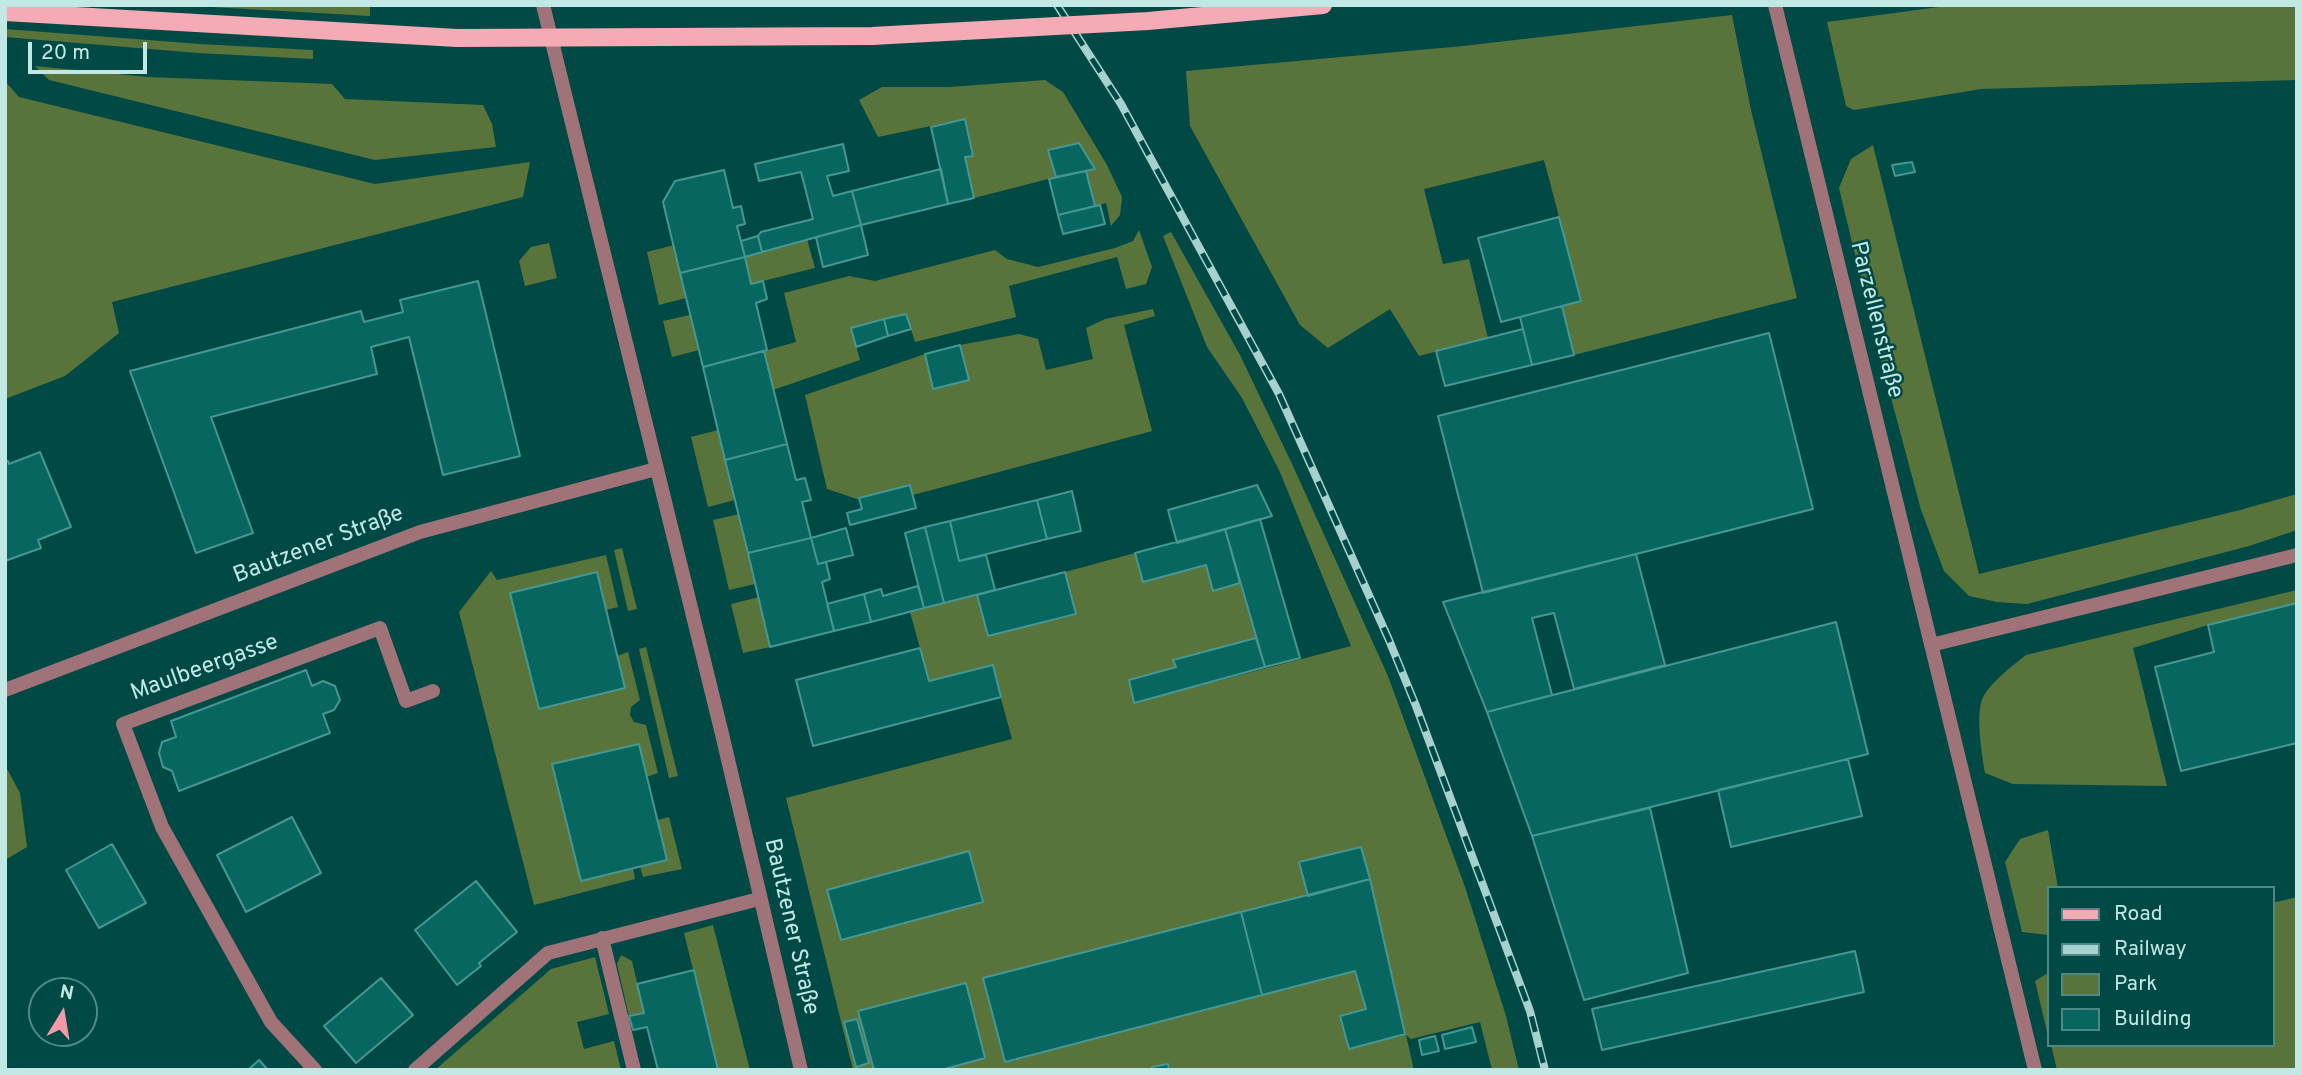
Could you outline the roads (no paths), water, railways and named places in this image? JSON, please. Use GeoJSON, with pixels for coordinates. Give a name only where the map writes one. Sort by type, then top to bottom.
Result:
{"type":"FeatureCollection","features":[{"type":"Feature","properties":{"kind":"main road"},"geometry":{"type":"LineString","coordinates":[[5,12],[457,38],[872,36],[1148,22],[1323,5]]}},
{"type":"Feature","properties":{"kind":"street","name":"Bautzener Straße"},"geometry":{"type":"LineString","coordinates":[[543,5],[722,734],[801,1070]]}},
{"type":"Feature","properties":{"kind":"street","name":"Parzellenstraße"},"geometry":{"type":"LineString","coordinates":[[1775,5],[2035,1070]]}},
{"type":"Feature","properties":{"kind":"street","name":"Bautzener Straße"},"geometry":{"type":"LineString","coordinates":[[5,690],[419,532],[656,469]]}},
{"type":"Feature","properties":{"kind":"street"},"geometry":{"type":"LineString","coordinates":[[1931,645],[2297,555]]}},
{"type":"Feature","properties":{"kind":"street","name":"Maulbeergasse"},"geometry":{"type":"LineString","coordinates":[[315,1070],[271,1022],[162,827],[123,724],[380,628],[405,701],[433,691]]}},
{"type":"Feature","properties":{"kind":"street"},"geometry":{"type":"LineString","coordinates":[[415,1070],[548,953],[759,899]]}},
{"type":"Feature","properties":{"kind":"street"},"geometry":{"type":"LineString","coordinates":[[603,938],[634,1070]]}},
{"type":"Feature","properties":{"kind":"railway"},"geometry":{"type":"LineString","coordinates":[[1057,5],[1121,104],[1279,394],[1416,706],[1530,1011],[1545,1070]]}}]}
